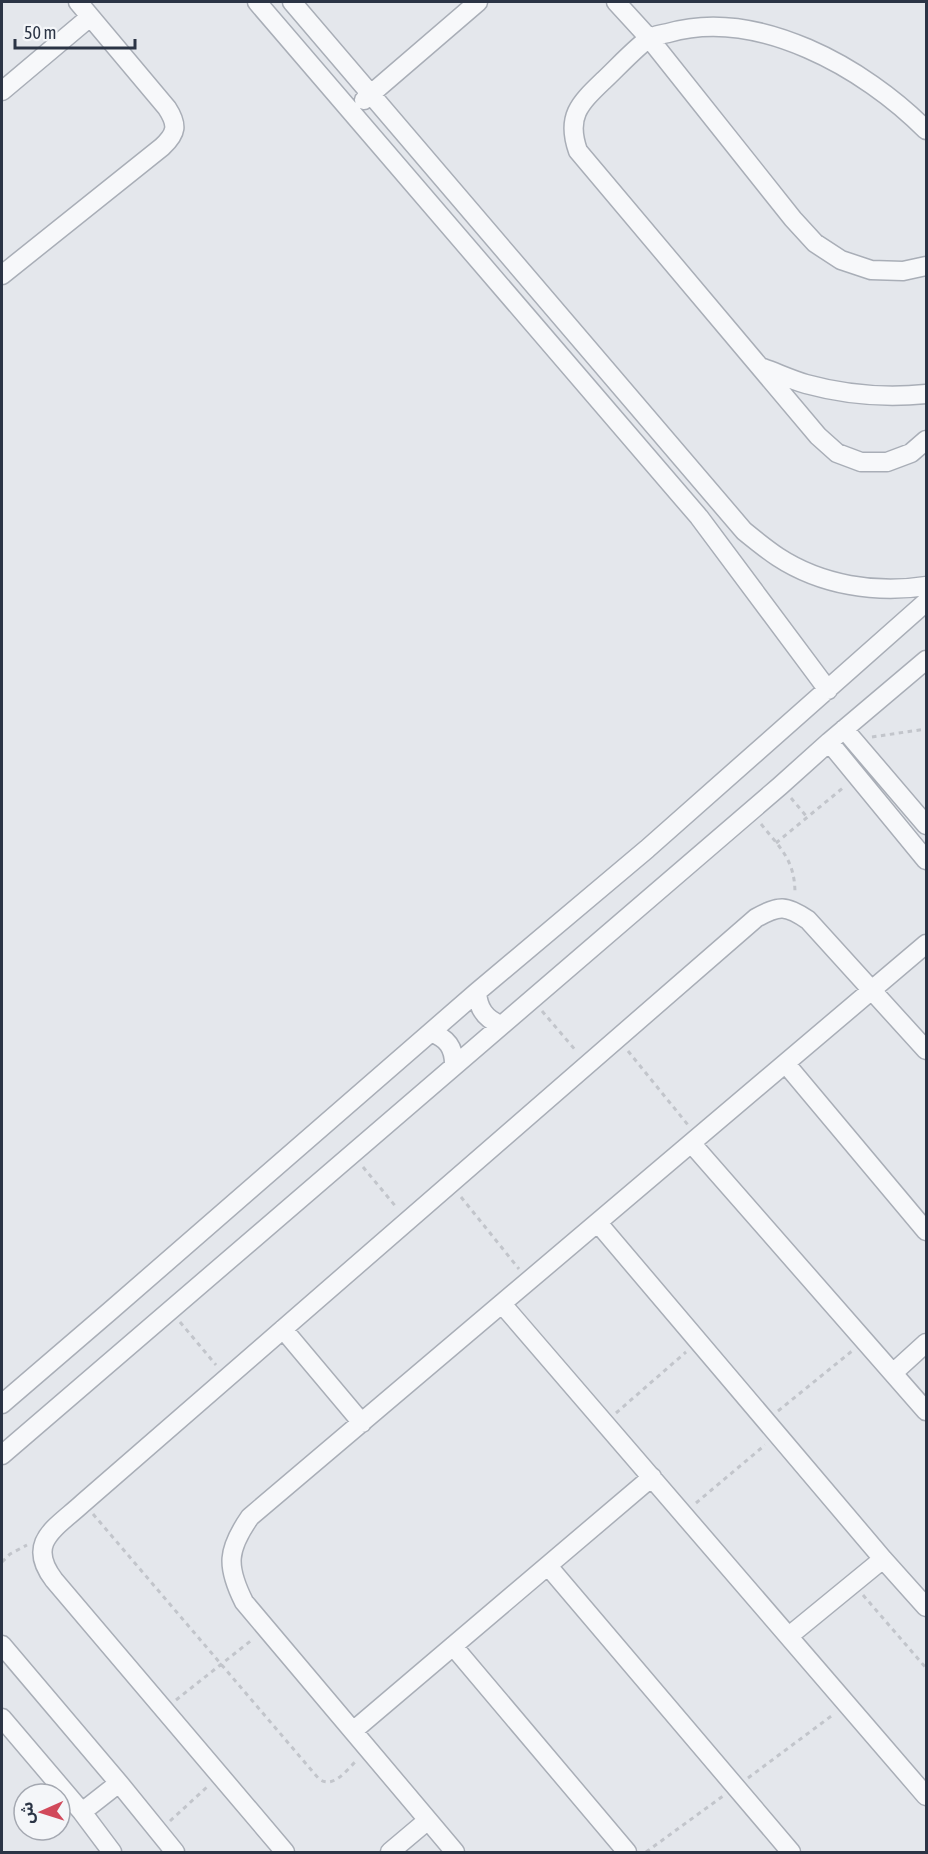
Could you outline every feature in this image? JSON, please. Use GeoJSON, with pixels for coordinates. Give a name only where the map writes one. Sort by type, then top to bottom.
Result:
{"type":"FeatureCollection","features":[{"type":"Feature","properties":{"kind":"street"},"geometry":{"type":"LineString","coordinates":[[2,274],[162,147],[170,140],[174,131],[174,120],[167,108],[78,2]]}},
{"type":"Feature","properties":{"kind":"street"},"geometry":{"type":"LineString","coordinates":[[257,2],[699,517],[828,690]]}},
{"type":"Feature","properties":{"kind":"street"},"geometry":{"type":"LineString","coordinates":[[292,2],[744,531],[779,558],[819,576],[861,587],[904,590],[927,586]]}},
{"type":"Feature","properties":{"kind":"street"},"geometry":{"type":"LineString","coordinates":[[352,111],[478,2]]}},
{"type":"Feature","properties":{"kind":"street"},"geometry":{"type":"LineString","coordinates":[[616,2],[649,38],[814,243],[841,260],[871,270],[903,271],[927,266]]}},
{"type":"Feature","properties":{"kind":"street"},"geometry":{"type":"LineString","coordinates":[[2,92],[90,17]]}},
{"type":"Feature","properties":{"kind":"street"},"geometry":{"type":"LineString","coordinates":[[927,130],[885,94],[852,72],[816,53],[779,38],[747,29],[714,26],[681,29],[649,38],[578,107],[573,122],[573,137],[578,151],[587,163],[818,436],[837,453],[861,462],[887,462],[910,453],[927,440]]}},
{"type":"Feature","properties":{"kind":"street"},"geometry":{"type":"LineString","coordinates":[[761,367],[806,384],[852,394],[900,397],[927,394]]}},
{"type":"Feature","properties":{"kind":"street"},"geometry":{"type":"LineString","coordinates":[[2,1404],[477,992],[647,849],[927,602]]}},
{"type":"Feature","properties":{"kind":"street"},"geometry":{"type":"LineString","coordinates":[[2,1455],[829,742],[849,734],[927,660]]}},
{"type":"Feature","properties":{"kind":"street"},"geometry":{"type":"LineString","coordinates":[[849,734],[927,825]]}},
{"type":"Feature","properties":{"kind":"street"},"geometry":{"type":"LineString","coordinates":[[829,742],[927,860]]}},
{"type":"Feature","properties":{"kind":"street"},"geometry":{"type":"LineString","coordinates":[[882,807],[899,793]]}},
{"type":"Feature","properties":{"kind":"street"},"geometry":{"type":"LineString","coordinates":[[285,1852],[44,1567],[42,1552],[46,1537],[756,918],[773,908],[792,908],[808,920],[927,1050]]}},
{"type":"Feature","properties":{"kind":"street"},"geometry":{"type":"LineString","coordinates":[[455,1852],[244,1602],[234,1581],[231,1558],[237,1536],[250,1517],[927,944]]}},
{"type":"Feature","properties":{"kind":"street"},"geometry":{"type":"LineString","coordinates":[[477,992],[480,1009],[486,1016],[501,1025]]}},
{"type":"Feature","properties":{"kind":"street"},"geometry":{"type":"LineString","coordinates":[[432,1032],[440,1036],[451,1048],[454,1064]]}},
{"type":"Feature","properties":{"kind":"street"},"geometry":{"type":"LineString","coordinates":[[786,1064],[927,1231]]}},
{"type":"Feature","properties":{"kind":"street"},"geometry":{"type":"LineString","coordinates":[[695,1141],[927,1411]]}},
{"type":"Feature","properties":{"kind":"street"},"geometry":{"type":"LineString","coordinates":[[598,1223],[883,1559],[927,1607]]}},
{"type":"Feature","properties":{"kind":"street"},"geometry":{"type":"LineString","coordinates":[[502,1304],[927,1796]]}},
{"type":"Feature","properties":{"kind":"street"},"geometry":{"type":"LineString","coordinates":[[283,1329],[362,1423]]}},
{"type":"Feature","properties":{"kind":"street"},"geometry":{"type":"LineString","coordinates":[[893,1373],[927,1342]]}},
{"type":"Feature","properties":{"kind":"street"},"geometry":{"type":"LineString","coordinates":[[353,1731],[652,1477]]}},
{"type":"Feature","properties":{"kind":"street"},"geometry":{"type":"LineString","coordinates":[[789,1636],[883,1559]]}},
{"type":"Feature","properties":{"kind":"street"},"geometry":{"type":"LineString","coordinates":[[548,1566],[791,1852]]}},
{"type":"Feature","properties":{"kind":"street"},"geometry":{"type":"LineString","coordinates":[[2,1645],[175,1852]]}},
{"type":"Feature","properties":{"kind":"street"},"geometry":{"type":"LineString","coordinates":[[453,1646],[627,1852]]}},
{"type":"Feature","properties":{"kind":"street"},"geometry":{"type":"LineString","coordinates":[[2,1718],[82,1812],[112,1852]]}},
{"type":"Feature","properties":{"kind":"street"},"geometry":{"type":"LineString","coordinates":[[82,1812],[119,1783]]}},
{"type":"Feature","properties":{"kind":"street"},"geometry":{"type":"LineString","coordinates":[[390,1852],[428,1820]]}},
{"type":"Feature","properties":{"kind":"path"},"geometry":{"type":"LineString","coordinates":[[849,734],[927,729]]}},
{"type":"Feature","properties":{"kind":"path"},"geometry":{"type":"LineString","coordinates":[[776,843],[856,777]]}},
{"type":"Feature","properties":{"kind":"path"},"geometry":{"type":"LineString","coordinates":[[780,786],[807,817]]}},
{"type":"Feature","properties":{"kind":"path"},"geometry":{"type":"LineString","coordinates":[[750,811],[786,855],[792,868],[795,895],[792,908]]}},
{"type":"Feature","properties":{"kind":"path"},"geometry":{"type":"LineString","coordinates":[[532,999],[588,1065]]}},
{"type":"Feature","properties":{"kind":"path"},"geometry":{"type":"LineString","coordinates":[[618,1039],[695,1141]]}},
{"type":"Feature","properties":{"kind":"path"},"geometry":{"type":"LineString","coordinates":[[351,1153],[408,1221]]}},
{"type":"Feature","properties":{"kind":"path"},"geometry":{"type":"LineString","coordinates":[[451,1184],[529,1281]]}},
{"type":"Feature","properties":{"kind":"path"},"geometry":{"type":"LineString","coordinates":[[170,1310],[226,1378]]}},
{"type":"Feature","properties":{"kind":"path"},"geometry":{"type":"LineString","coordinates":[[683,1514],[865,1340]]}},
{"type":"Feature","properties":{"kind":"path"},"geometry":{"type":"LineString","coordinates":[[605,1423],[698,1341]]}},
{"type":"Feature","properties":{"kind":"path"},"geometry":{"type":"LineString","coordinates":[[83,1503],[319,1779],[325,1783],[332,1783],[369,1750]]}},
{"type":"Feature","properties":{"kind":"path"},"geometry":{"type":"LineString","coordinates":[[2,1562],[15,1551],[46,1537]]}},
{"type":"Feature","properties":{"kind":"path"},"geometry":{"type":"LineString","coordinates":[[853,1584],[927,1668]]}},
{"type":"Feature","properties":{"kind":"path"},"geometry":{"type":"LineString","coordinates":[[164,1710],[266,1628]]}},
{"type":"Feature","properties":{"kind":"path"},"geometry":{"type":"LineString","coordinates":[[159,1831],[219,1776]]}}]}
